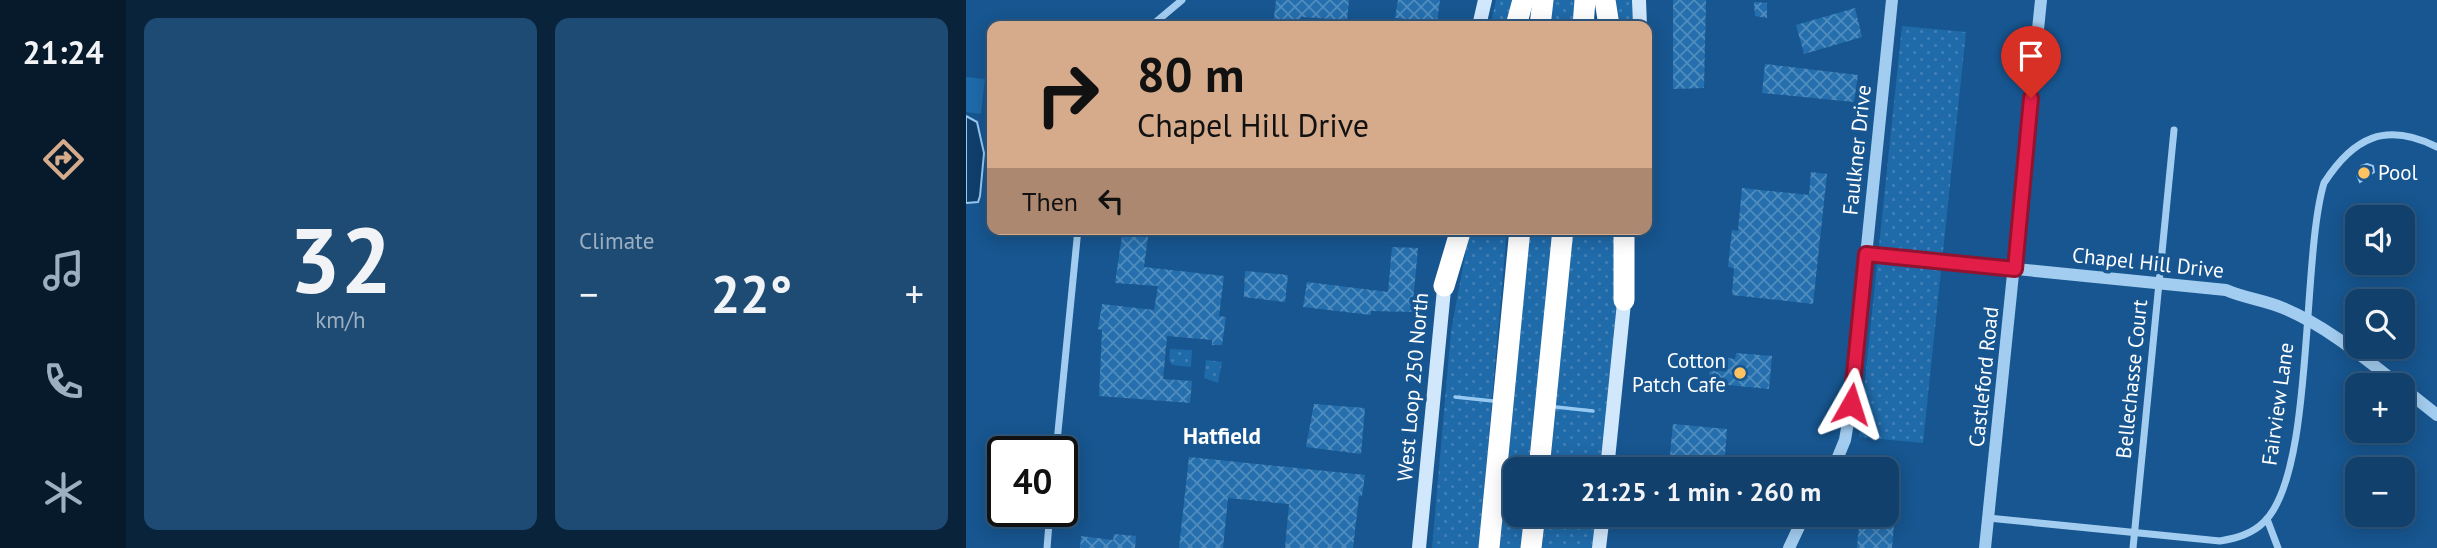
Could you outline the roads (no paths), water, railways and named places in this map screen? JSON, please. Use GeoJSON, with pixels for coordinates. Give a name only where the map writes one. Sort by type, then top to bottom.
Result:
{"type":"FeatureCollection","features":[{"type":"Feature","properties":{"kind":"highway"},"geometry":{"type":"LineString","coordinates":[[1517,21],[1523,0]]}},
{"type":"Feature","properties":{"kind":"highway"},"geometry":{"type":"LineString","coordinates":[[1541,21],[1543,0]]}},
{"type":"Feature","properties":{"kind":"highway"},"geometry":{"type":"LineString","coordinates":[[1584,21],[1586,0]]}},
{"type":"Feature","properties":{"kind":"highway"},"geometry":{"type":"LineString","coordinates":[[1605,0],[1608,21]]}},
{"type":"Feature","properties":{"kind":"highway"},"geometry":{"type":"LineString","coordinates":[[1444,286],[1459,235]]}},
{"type":"Feature","properties":{"kind":"highway"},"geometry":{"type":"LineString","coordinates":[[1489,548],[1519,235]]}},
{"type":"Feature","properties":{"kind":"highway"},"geometry":{"type":"LineString","coordinates":[[1540,457],[1562,235]]}},
{"type":"Feature","properties":{"kind":"highway"},"geometry":{"type":"LineString","coordinates":[[1624,235],[1625,300]]}},
{"type":"Feature","properties":{"kind":"highway"},"geometry":{"type":"LineString","coordinates":[[1531,548],[1533,527]]}},
{"type":"Feature","properties":{"kind":"main road"},"geometry":{"type":"LineString","coordinates":[[1480,21],[1485,0]]}},
{"type":"Feature","properties":{"kind":"main road"},"geometry":{"type":"LineString","coordinates":[[1639,0],[1640,21]]}},
{"type":"Feature","properties":{"kind":"main road","name":"West Loop 250 North"},"geometry":{"type":"LineString","coordinates":[[1419,548],[1449,235]]}},
{"type":"Feature","properties":{"kind":"main road"},"geometry":{"type":"LineString","coordinates":[[1608,457],[1630,235]]}},
{"type":"Feature","properties":{"kind":"main road"},"geometry":{"type":"LineString","coordinates":[[1599,548],[1601,527]]}},
{"type":"Feature","properties":{"kind":"street"},"geometry":{"type":"LineString","coordinates":[[1157,21],[1182,0]]}},
{"type":"Feature","properties":{"kind":"street","name":"Faulkner Drive"},"geometry":{"type":"LineString","coordinates":[[1837,457],[1848,425],[1892,0]]}},
{"type":"Feature","properties":{"kind":"street","name":"Castleford Road"},"geometry":{"type":"LineString","coordinates":[[1985,548],[2040,0]]}},
{"type":"Feature","properties":{"kind":"street","name":"Bellechasse Court"},"geometry":{"type":"LineString","coordinates":[[2133,548],[2174,130]]}},
{"type":"Feature","properties":{"kind":"street","name":"Fairview Lane"},"geometry":{"type":"LineString","coordinates":[[2267,519],[2283,488],[2294,444],[2320,201],[2333,166],[2354,146],[2380,136],[2400,135],[2437,147]]}},
{"type":"Feature","properties":{"kind":"street"},"geometry":{"type":"LineString","coordinates":[[1058,436],[1077,235]]}},
{"type":"Feature","properties":{"kind":"street","name":"Chapel Hill Drive"},"geometry":{"type":"LineString","coordinates":[[1866,254],[2226,290],[2259,299],[2308,320],[2359,352],[2385,373]]}},
{"type":"Feature","properties":{"kind":"street","name":"Chapel Hill Drive"},"geometry":{"type":"LineString","coordinates":[[2415,397],[2437,415]]}},
{"type":"Feature","properties":{"kind":"street"},"geometry":{"type":"LineString","coordinates":[[1988,518],[2220,541],[2253,532],[2267,519],[2278,548]]}},
{"type":"Feature","properties":{"kind":"street"},"geometry":{"type":"LineString","coordinates":[[1047,548],[1049,527]]}},
{"type":"Feature","properties":{"kind":"street"},"geometry":{"type":"LineString","coordinates":[[1789,548],[1799,527]]}},
{"type":"Feature","properties":{"kind":"waterway"},"geometry":{"type":"LineString","coordinates":[[1455,397],[1493,401]]}},
{"type":"Feature","properties":{"kind":"waterway"},"geometry":{"type":"LineString","coordinates":[[1556,407],[1593,411]]}},
{"type":"Feature","properties":{"kind":"place","name":"Pool"},"geometry":{"type":"Point","coordinates":[2364,173]}},
{"type":"Feature","properties":{"kind":"place","name":"Cotton Patch Cafe"},"geometry":{"type":"Point","coordinates":[1740,373]}},
{"type":"Feature","properties":{"kind":"district","name":"Hatfield"},"geometry":{"type":"Point","coordinates":[1222,436]}}]}
